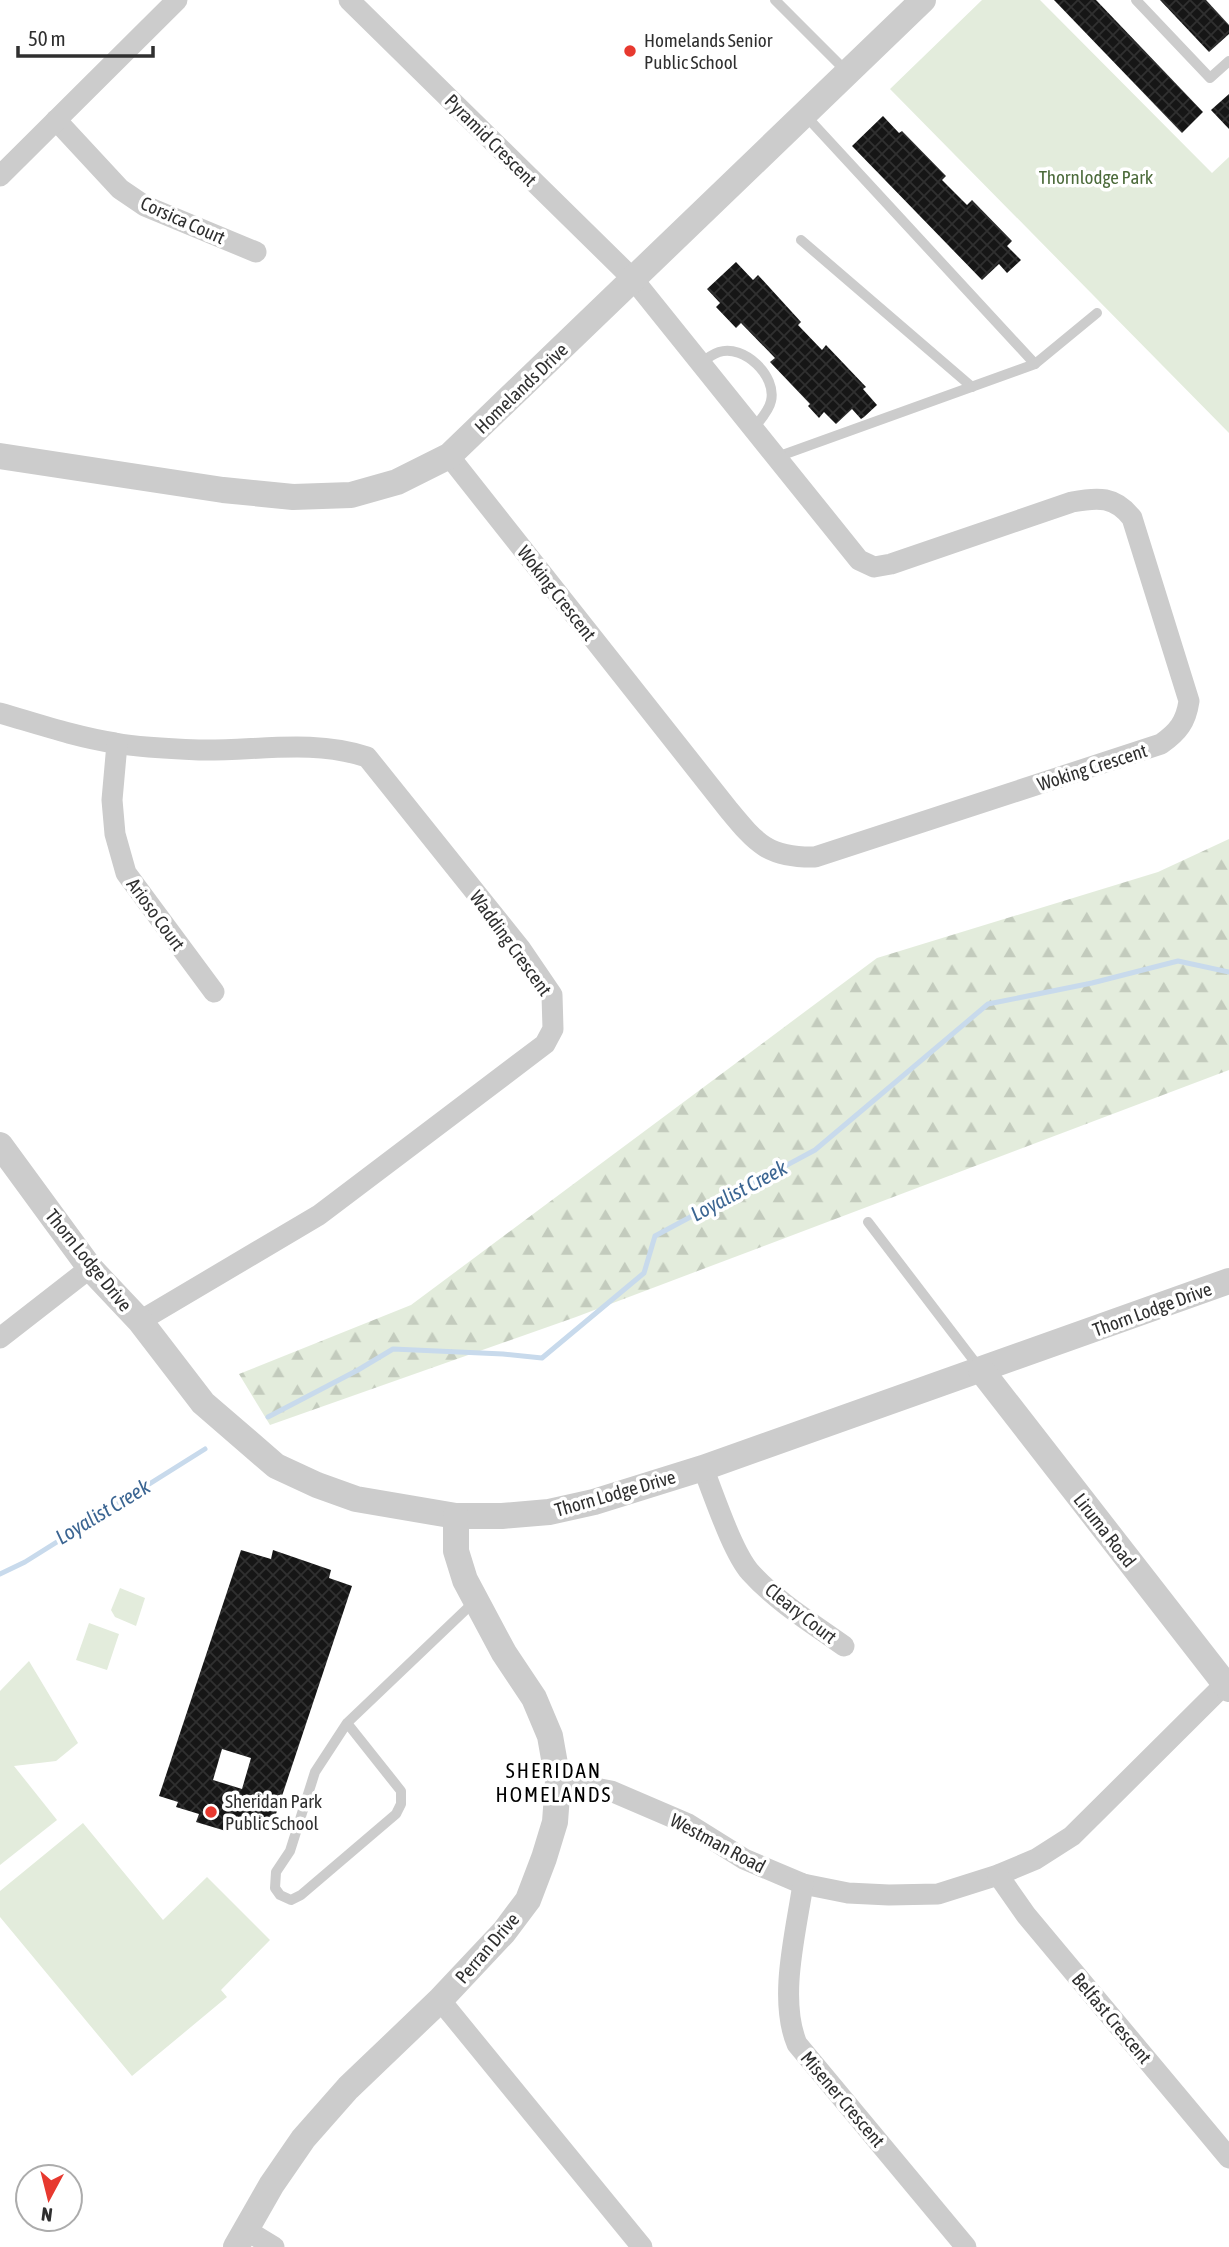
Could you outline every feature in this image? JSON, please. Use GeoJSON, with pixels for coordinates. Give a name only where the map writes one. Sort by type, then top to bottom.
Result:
{"type":"FeatureCollection","features":[{"type":"Feature","properties":{"kind":"street"},"geometry":{"type":"LineString","coordinates":[[0,176],[177,0]]}},
{"type":"Feature","properties":{"kind":"street","name":"Pyramid Crescent"},"geometry":{"type":"LineString","coordinates":[[349,0],[633,279]]}},
{"type":"Feature","properties":{"kind":"street","name":"Homelands Drive"},"geometry":{"type":"LineString","coordinates":[[1,459],[293,498],[351,495],[397,482],[449,456],[923,0]]}},
{"type":"Feature","properties":{"kind":"street","name":"Corsica Court"},"geometry":{"type":"LineString","coordinates":[[56,120],[120,189],[145,206],[256,252]]}},
{"type":"Feature","properties":{"kind":"street","name":"Woking Crescent"},"geometry":{"type":"LineString","coordinates":[[449,456],[754,841],[772,851],[798,857],[815,857],[1161,744],[1177,732],[1187,718],[1189,701],[1132,518],[1123,506],[1097,497],[1072,502],[891,564],[874,567],[859,560],[633,279]]}},
{"type":"Feature","properties":{"kind":"street","name":"Wadding Crescent"},"geometry":{"type":"LineString","coordinates":[[0,713],[74,735],[117,744],[201,750],[316,747],[367,757],[520,948],[552,995],[553,1028],[545,1044],[330,1207],[140,1321]]}},
{"type":"Feature","properties":{"kind":"street","name":"Arioso Court"},"geometry":{"type":"LineString","coordinates":[[117,744],[112,800],[115,834],[126,873],[214,992]]}},
{"type":"Feature","properties":{"kind":"street","name":"Thorn Lodge Drive"},"geometry":{"type":"LineString","coordinates":[[0,1145],[90,1268],[140,1321],[203,1404],[276,1466],[356,1499],[456,1516],[549,1512],[594,1502],[703,1468],[1229,1281]]}},
{"type":"Feature","properties":{"kind":"street"},"geometry":{"type":"LineString","coordinates":[[0,1338],[90,1268]]}},
{"type":"Feature","properties":{"kind":"street","name":"Liruma Road"},"geometry":{"type":"LineString","coordinates":[[981,1370],[1227,1687]]}},
{"type":"Feature","properties":{"kind":"street","name":"Cleary Court"},"geometry":{"type":"LineString","coordinates":[[703,1468],[748,1570],[777,1598],[845,1646]]}},
{"type":"Feature","properties":{"kind":"street","name":"Perran Drive"},"geometry":{"type":"LineString","coordinates":[[241,2238],[272,2184],[303,2140],[348,2088],[440,2000],[504,1932],[527,1900],[555,1822],[558,1781],[550,1736],[534,1698],[504,1653],[465,1580],[456,1551],[456,1516]]}},
{"type":"Feature","properties":{"kind":"street","name":"Westman Road"},"geometry":{"type":"LineString","coordinates":[[558,1781],[611,1791],[640,1803],[688,1824],[744,1859],[803,1884],[862,1894],[938,1894],[999,1875],[1037,1859],[1072,1836],[1227,1687]]}},
{"type":"Feature","properties":{"kind":"street","name":"Belfast Crescent"},"geometry":{"type":"LineString","coordinates":[[999,1875],[1026,1915],[1229,2158]]}},
{"type":"Feature","properties":{"kind":"street","name":"Misener Crescent"},"geometry":{"type":"LineString","coordinates":[[803,1884],[789,1988],[791,2029],[797,2044],[966,2247]]}},
{"type":"Feature","properties":{"kind":"street"},"geometry":{"type":"LineString","coordinates":[[440,2000],[642,2247]]}},
{"type":"Feature","properties":{"kind":"street"},"geometry":{"type":"LineString","coordinates":[[241,2238],[274,2247]]}},
{"type":"Feature","properties":{"kind":"lane"},"geometry":{"type":"LineString","coordinates":[[775,0],[847,72]]}},
{"type":"Feature","properties":{"kind":"lane"},"geometry":{"type":"LineString","coordinates":[[1136,0],[1210,78],[1229,61]]}},
{"type":"Feature","properties":{"kind":"lane"},"geometry":{"type":"LineString","coordinates":[[805,116],[1035,364]]}},
{"type":"Feature","properties":{"kind":"lane"},"geometry":{"type":"LineString","coordinates":[[801,240],[972,387]]}},
{"type":"Feature","properties":{"kind":"lane"},"geometry":{"type":"LineString","coordinates":[[777,457],[1035,364],[1097,313]]}},
{"type":"Feature","properties":{"kind":"lane"},"geometry":{"type":"LineString","coordinates":[[701,363],[717,352],[730,351],[750,359],[767,376],[771,386],[771,402],[754,428]]}},
{"type":"Feature","properties":{"kind":"lane"},"geometry":{"type":"LineString","coordinates":[[868,1222],[981,1370]]}},
{"type":"Feature","properties":{"kind":"lane"},"geometry":{"type":"LineString","coordinates":[[347,1723],[401,1791],[401,1804],[396,1814],[301,1895],[291,1900],[279,1895],[275,1888],[276,1872],[290,1852],[315,1772],[347,1723],[476,1600]]}},
{"type":"Feature","properties":{"kind":"green space","name":"Thornlodge Park"},"geometry":{"type":"Polygon","coordinates":[[[982,0],[1040,0],[1212,173],[1229,157],[1229,433],[890,89],[982,0]]]}},
{"type":"Feature","properties":{"kind":"green space"},"geometry":{"type":"Polygon","coordinates":[[[1229,839],[1229,1070],[576,1317],[270,1425],[239,1374],[411,1305],[877,958],[1158,872],[1229,839]]]}},
{"type":"Feature","properties":{"kind":"green space"},"geometry":{"type":"Polygon","coordinates":[[[120,1588],[145,1598],[136,1626],[115,1617],[111,1610],[120,1588]]]}},
{"type":"Feature","properties":{"kind":"green space"},"geometry":{"type":"Polygon","coordinates":[[[89,1623],[119,1634],[107,1670],[76,1660],[89,1623]]]}},
{"type":"Feature","properties":{"kind":"green space"},"geometry":{"type":"Polygon","coordinates":[[[29,1661],[78,1743],[56,1761],[14,1766],[57,1820],[0,1865],[0,1691],[29,1661]]]}},
{"type":"Feature","properties":{"kind":"green space"},"geometry":{"type":"Polygon","coordinates":[[[83,1823],[163,1920],[207,1877],[270,1940],[221,1990],[227,1997],[132,2076],[0,1917],[0,1891],[83,1823]]]}},
{"type":"Feature","properties":{"kind":"building"},"geometry":{"type":"Polygon","coordinates":[[[1054,0],[1096,0],[1203,112],[1182,133],[1054,0]]]}},
{"type":"Feature","properties":{"kind":"building"},"geometry":{"type":"Polygon","coordinates":[[[1160,0],[1206,0],[1229,25],[1229,34],[1209,52],[1160,0]]]}},
{"type":"Feature","properties":{"kind":"building"},"geometry":{"type":"Polygon","coordinates":[[[1229,94],[1229,129],[1211,110],[1229,94]]]}},
{"type":"Feature","properties":{"kind":"building"},"geometry":{"type":"Polygon","coordinates":[[[883,116],[899,133],[902,131],[946,176],[942,180],[967,205],[972,200],[1012,241],[1007,246],[1021,260],[1007,273],[999,264],[982,280],[852,146],[883,116]]]}},
{"type":"Feature","properties":{"kind":"building"},"geometry":{"type":"Polygon","coordinates":[[[736,262],[753,280],[758,275],[801,322],[798,325],[822,350],[826,345],[866,387],[863,389],[877,405],[864,417],[861,419],[852,409],[836,424],[824,412],[819,418],[808,406],[810,404],[770,362],[775,358],[741,323],[736,328],[716,307],[720,303],[707,289],[736,262]]]}},
{"type":"Feature","properties":{"kind":"building"},"geometry":{"type":"Polygon","coordinates":[[[241,1550],[271,1559],[273,1550],[331,1570],[329,1578],[352,1586],[270,1832],[252,1826],[251,1831],[229,1824],[226,1831],[196,1822],[199,1814],[176,1807],[178,1802],[159,1796],[241,1550]],[[222,1749],[213,1780],[242,1789],[251,1758],[222,1749]]]}},
{"type":"Feature","properties":{"kind":"waterway","name":"Loyalist Creek"},"geometry":{"type":"LineString","coordinates":[[268,1417],[393,1349],[542,1358],[644,1273],[655,1236],[815,1150],[988,1004],[1092,983],[1178,961],[1229,972]]}},
{"type":"Feature","properties":{"kind":"waterway","name":"Loyalist Creek"},"geometry":{"type":"LineString","coordinates":[[0,1574],[25,1562],[205,1449]]}},
{"type":"Feature","properties":{"kind":"place","name":"Homelands Senior Public School"},"geometry":{"type":"Point","coordinates":[630,51]}},
{"type":"Feature","properties":{"kind":"place","name":"Sheridan Park Public School"},"geometry":{"type":"Point","coordinates":[211,1812]}},
{"type":"Feature","properties":{"kind":"district","name":"SHERIDAN HOMELANDS"},"geometry":{"type":"Point","coordinates":[554,1783]}}]}
